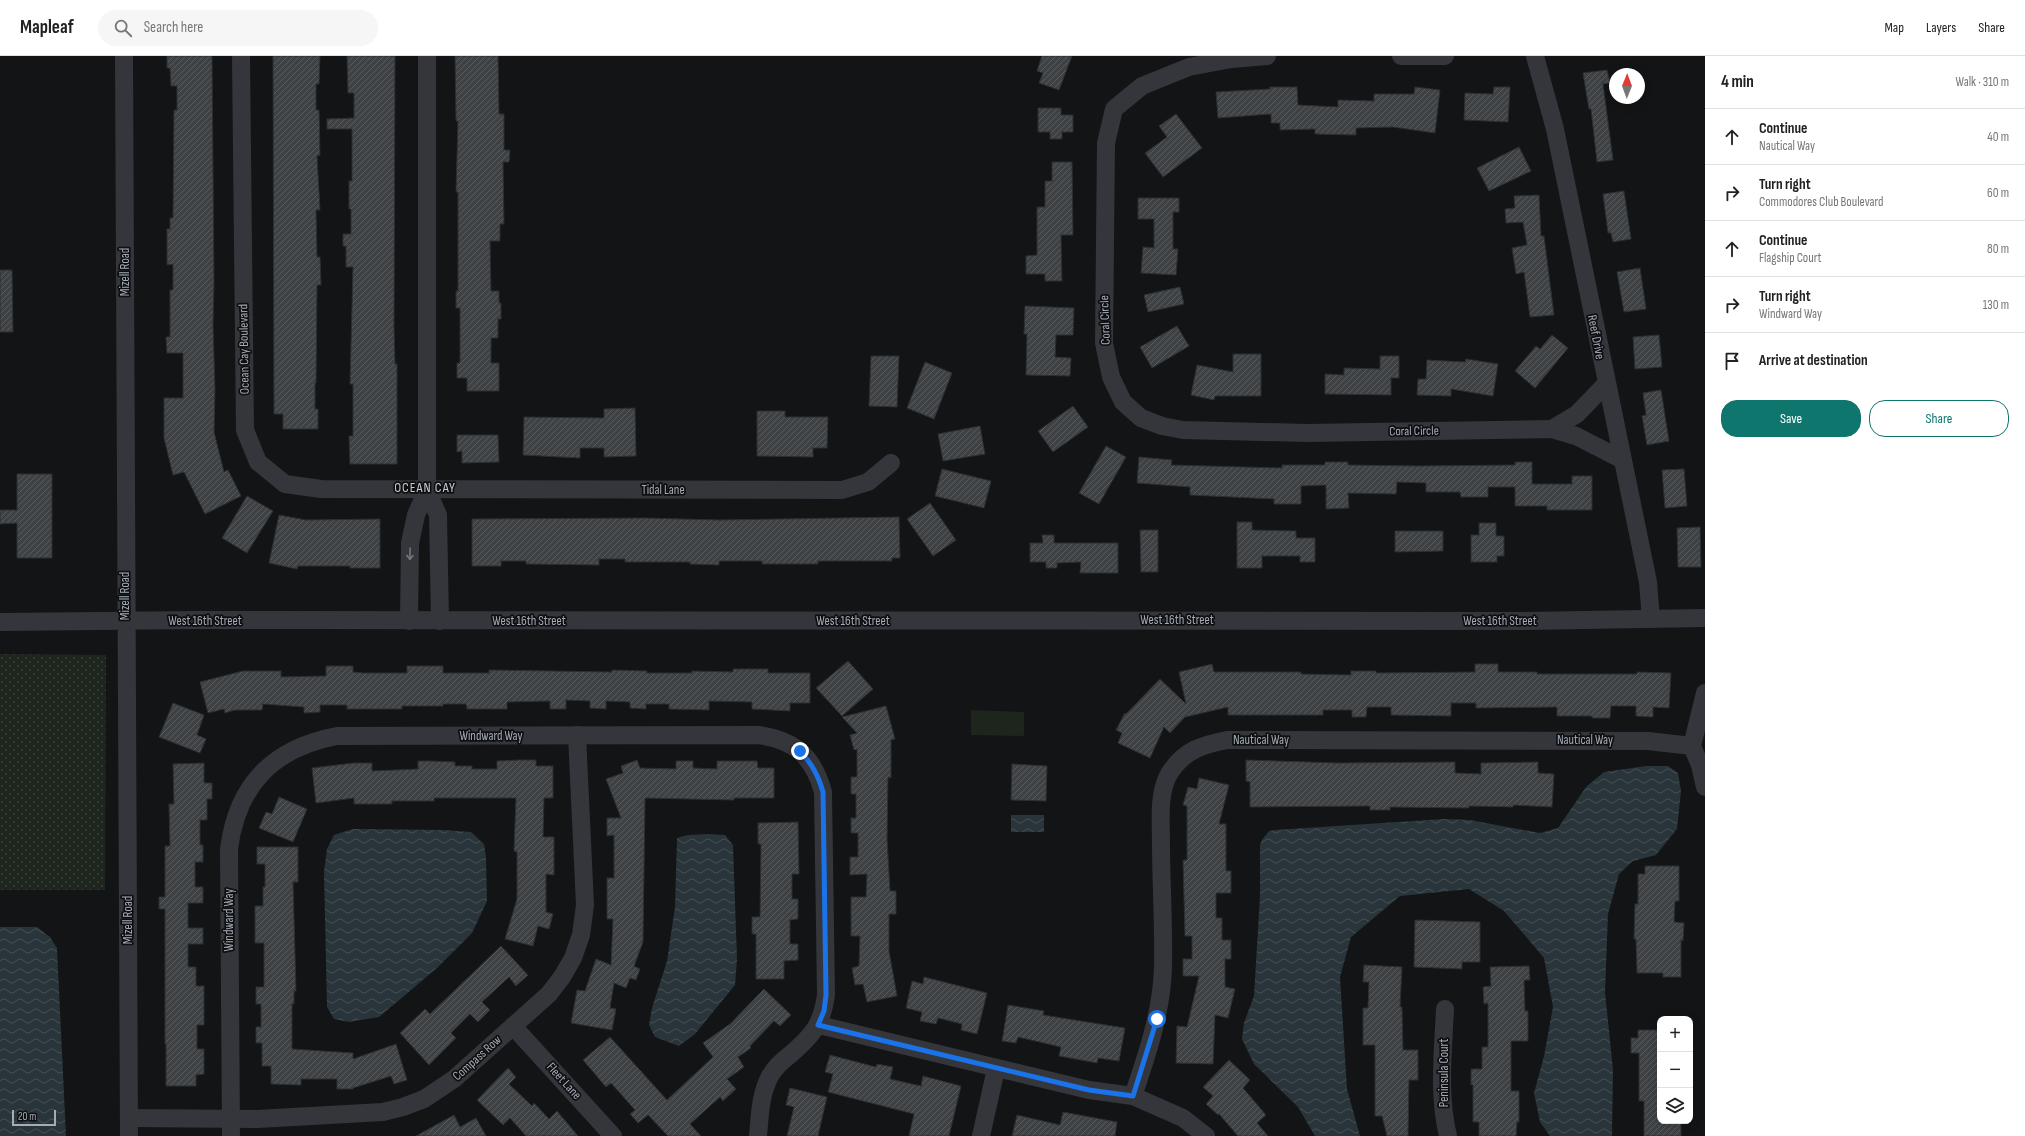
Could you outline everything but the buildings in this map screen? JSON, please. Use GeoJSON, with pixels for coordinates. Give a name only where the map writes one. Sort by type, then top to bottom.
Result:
{"type":"FeatureCollection","features":[{"type":"Feature","properties":{"kind":"street","name":"Mizell Road"},"geometry":{"type":"LineString","coordinates":[[124,56],[129,1136]]}},
{"type":"Feature","properties":{"kind":"street","name":"Ocean Cay Boulevard"},"geometry":{"type":"LineString","coordinates":[[241,56],[245,430],[258,462],[286,484],[321,489],[427,490]]}},
{"type":"Feature","properties":{"kind":"street"},"geometry":{"type":"LineString","coordinates":[[409,621],[410,543],[416,515],[427,490],[427,56]]}},
{"type":"Feature","properties":{"kind":"street","name":"Coral Circle"},"geometry":{"type":"LineString","coordinates":[[1267,56],[1232,59],[1189,67],[1142,86],[1114,109],[1106,143],[1104,343],[1111,377],[1123,402],[1141,418],[1162,426],[1183,430],[1307,433],[1552,429],[1576,436],[1621,459]]}},
{"type":"Feature","properties":{"kind":"street"},"geometry":{"type":"LineString","coordinates":[[1401,56],[1445,56]]}},
{"type":"Feature","properties":{"kind":"street","name":"Reef Drive"},"geometry":{"type":"LineString","coordinates":[[1534,56],[1555,129],[1621,459],[1648,582],[1651,619]]}},
{"type":"Feature","properties":{"kind":"street"},"geometry":{"type":"LineString","coordinates":[[1552,429],[1577,414],[1606,384]]}},
{"type":"Feature","properties":{"kind":"street","name":"Tidal Lane"},"geometry":{"type":"LineString","coordinates":[[427,490],[842,490],[868,482],[890,463]]}},
{"type":"Feature","properties":{"kind":"street"},"geometry":{"type":"LineString","coordinates":[[427,490],[438,515],[440,621]]}},
{"type":"Feature","properties":{"kind":"street"},"geometry":{"type":"LineString","coordinates":[[414,527],[438,527]]}},
{"type":"Feature","properties":{"kind":"street","name":"West 16th Street"},"geometry":{"type":"LineString","coordinates":[[0,622],[1521,621],[1705,618]]}},
{"type":"Feature","properties":{"kind":"street"},"geometry":{"type":"LineString","coordinates":[[1705,693],[1692,746],[1700,765],[1705,787]]}},
{"type":"Feature","properties":{"kind":"street","name":"Compass Row"},"geometry":{"type":"LineString","coordinates":[[129,1118],[257,1119],[375,1112],[403,1108],[424,1100],[445,1087],[549,994],[562,977],[573,958],[581,935],[585,905],[577,735]]}},
{"type":"Feature","properties":{"kind":"street","name":"Windward Way"},"geometry":{"type":"LineString","coordinates":[[231,1136],[229,849],[231,829],[237,810],[247,791],[259,775],[275,760],[294,749],[316,740],[337,736],[758,735],[774,737],[788,743],[800,751],[810,762],[818,775],[823,792],[826,995],[824,1011],[818,1025],[809,1038],[780,1064],[771,1075],[764,1091],[758,1136]]}},
{"type":"Feature","properties":{"kind":"street","name":"Nautical Way"},"geometry":{"type":"LineString","coordinates":[[1133,1096],[1157,1019],[1163,968],[1161,866],[1163,793],[1169,774],[1181,758],[1199,746],[1227,740],[1648,741],[1692,746]]}},
{"type":"Feature","properties":{"kind":"street","name":"Peninsula Court"},"geometry":{"type":"LineString","coordinates":[[1445,1010],[1442,1082],[1444,1118],[1448,1136]]}},
{"type":"Feature","properties":{"kind":"street"},"geometry":{"type":"LineString","coordinates":[[818,1025],[996,1069],[1089,1090],[1133,1096],[1183,1118],[1206,1136]]}},
{"type":"Feature","properties":{"kind":"street","name":"Fleet Lane"},"geometry":{"type":"LineString","coordinates":[[513,1026],[613,1136]]}},
{"type":"Feature","properties":{"kind":"street"},"geometry":{"type":"LineString","coordinates":[[981,1136],[996,1069]]}},
{"type":"Feature","properties":{"kind":"shaded area"},"geometry":{"type":"Polygon","coordinates":[[[0,654],[106,655],[105,890],[0,890],[0,654]]]}},
{"type":"Feature","properties":{"kind":"shaded area"},"geometry":{"type":"Polygon","coordinates":[[[971,710],[1024,712],[1024,736],[971,735],[971,710]]]}},
{"type":"Feature","properties":{"kind":"water"},"geometry":{"type":"Polygon","coordinates":[[[1646,766],[1668,766],[1678,773],[1681,791],[1677,829],[1656,855],[1633,861],[1619,874],[1608,914],[1605,992],[1613,1070],[1612,1136],[1550,1136],[1540,1122],[1534,1093],[1544,1056],[1553,1007],[1544,958],[1504,911],[1469,889],[1400,896],[1351,937],[1340,977],[1347,1089],[1360,1136],[1315,1136],[1298,1107],[1254,1064],[1242,1039],[1244,1023],[1254,996],[1260,896],[1260,845],[1269,831],[1444,819],[1470,820],[1540,833],[1558,828],[1586,787],[1604,772],[1646,766]]]}},
{"type":"Feature","properties":{"kind":"water"},"geometry":{"type":"Polygon","coordinates":[[[1011,815],[1044,815],[1044,832],[1011,832],[1011,815]]]}},
{"type":"Feature","properties":{"kind":"water"},"geometry":{"type":"Polygon","coordinates":[[[353,829],[443,830],[471,832],[484,844],[486,857],[487,901],[472,933],[437,968],[379,1017],[349,1022],[334,1019],[327,1007],[324,872],[327,849],[334,835],[353,829]]]}},
{"type":"Feature","properties":{"kind":"water"},"geometry":{"type":"Polygon","coordinates":[[[688,835],[725,835],[733,845],[737,959],[735,985],[695,1034],[679,1046],[655,1037],[649,1025],[652,1008],[667,961],[675,907],[677,838],[688,835]]]}},
{"type":"Feature","properties":{"kind":"water"},"geometry":{"type":"Polygon","coordinates":[[[0,927],[37,927],[50,937],[57,948],[66,1136],[0,1136],[0,927]]]}},
{"type":"Feature","properties":{"kind":"district","name":"OCEAN CAY"},"geometry":{"type":"Point","coordinates":[425,487]}},
{"type":"Feature","properties":{"kind":"route"},"geometry":{"type":"LineString","coordinates":[[800,751],[810,762],[818,775],[823,792],[826,995],[824,1011],[818,1025],[968,1060],[996,1069],[1089,1090],[1133,1096],[1157,1019]]}}]}
